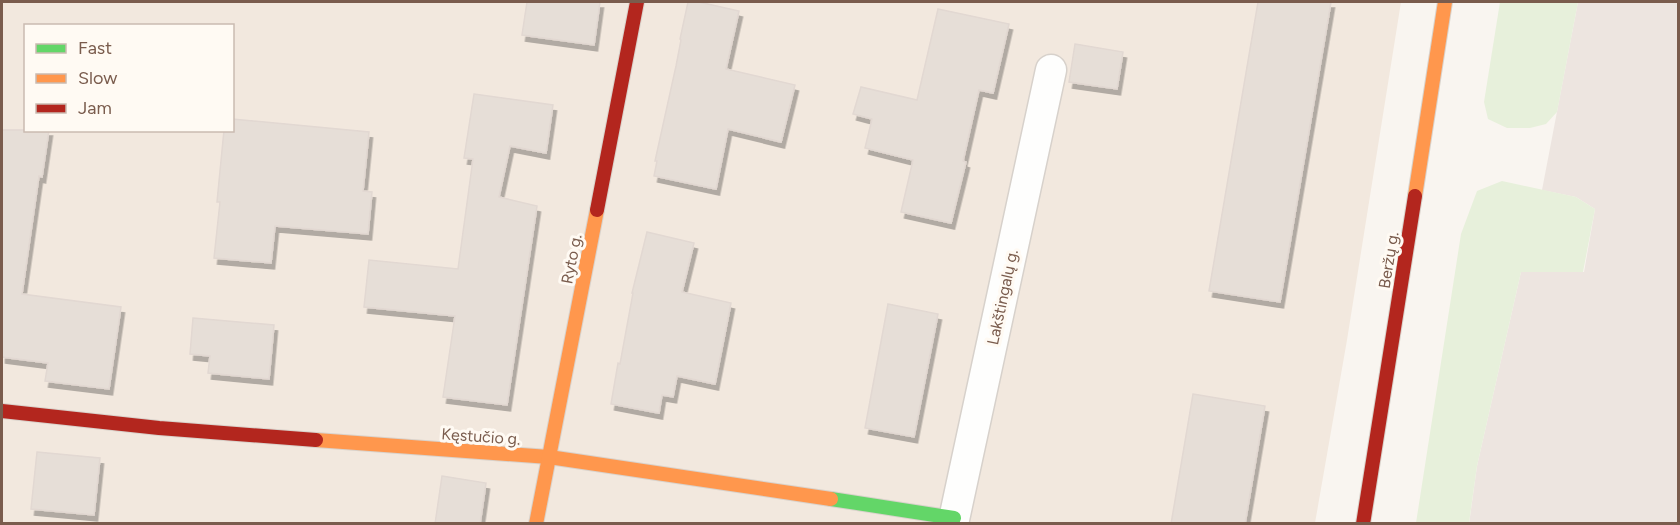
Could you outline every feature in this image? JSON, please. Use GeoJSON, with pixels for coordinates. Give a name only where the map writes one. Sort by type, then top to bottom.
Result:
{"type":"FeatureCollection","features":[{"type":"Feature","properties":{"kind":"street","name":"Ryto g."},"geometry":{"type":"LineString","coordinates":[[536,524],[637,2]]}},
{"type":"Feature","properties":{"kind":"street","name":"Beržų g."},"geometry":{"type":"LineString","coordinates":[[1363,524],[1445,2]]}},
{"type":"Feature","properties":{"kind":"street","name":"Lakštingalų g."},"geometry":{"type":"LineString","coordinates":[[954,521],[1051,70]]}},
{"type":"Feature","properties":{"kind":"street","name":"Kęstučio g."},"geometry":{"type":"LineString","coordinates":[[2,411],[159,428],[549,458],[954,521]]}},
{"type":"Feature","properties":{"kind":"shaded area"},"geometry":{"type":"Polygon","coordinates":[[[2,2],[1401,2],[1315,523],[2,523],[2,2]]]}},
{"type":"Feature","properties":{"kind":"shaded area"},"geometry":{"type":"Polygon","coordinates":[[[1578,2],[1678,2],[1678,523],[1469,524],[1477,466],[1521,272],[1584,272],[1595,209],[1576,197],[1542,190],[1578,2]]]}},
{"type":"Feature","properties":{"kind":"green space"},"geometry":{"type":"Polygon","coordinates":[[[1500,2],[1578,2],[1557,112],[1546,124],[1530,128],[1507,128],[1488,119],[1484,102],[1500,2]]]}},
{"type":"Feature","properties":{"kind":"green space"},"geometry":{"type":"Polygon","coordinates":[[[1502,181],[1576,197],[1595,209],[1583,272],[1521,272],[1477,466],[1469,523],[1416,523],[1461,234],[1477,191],[1502,181]]]}},
{"type":"Feature","properties":{"kind":"building"},"geometry":{"type":"Polygon","coordinates":[[[527,2],[600,2],[594,45],[522,35],[527,2]]]}},
{"type":"Feature","properties":{"kind":"building"},"geometry":{"type":"Polygon","coordinates":[[[688,2],[699,2],[739,11],[726,69],[795,85],[781,142],[728,129],[716,189],[654,176],[657,161],[655,161],[688,2]]]}},
{"type":"Feature","properties":{"kind":"building"},"geometry":{"type":"Polygon","coordinates":[[[1258,2],[1331,2],[1280,302],[1209,291],[1258,2]]]}},
{"type":"Feature","properties":{"kind":"building"},"geometry":{"type":"Polygon","coordinates":[[[938,9],[1009,24],[993,93],[979,90],[963,161],[966,162],[951,223],[901,212],[913,160],[865,148],[872,119],[853,114],[861,87],[917,100],[938,9]]]}},
{"type":"Feature","properties":{"kind":"building"},"geometry":{"type":"Polygon","coordinates":[[[1075,44],[1123,52],[1117,89],[1069,82],[1075,44]]]}},
{"type":"Feature","properties":{"kind":"building"},"geometry":{"type":"Polygon","coordinates":[[[474,94],[553,105],[546,153],[510,146],[499,197],[537,206],[507,405],[443,397],[455,316],[364,307],[369,260],[458,269],[473,159],[464,158],[474,94]]]}},
{"type":"Feature","properties":{"kind":"building"},"geometry":{"type":"Polygon","coordinates":[[[234,119],[369,132],[363,191],[372,192],[368,234],[275,226],[271,263],[214,258],[220,202],[217,202],[224,132],[234,132],[234,119]]]}},
{"type":"Feature","properties":{"kind":"building"},"geometry":{"type":"Polygon","coordinates":[[[2,130],[49,132],[42,177],[39,176],[22,294],[121,307],[109,389],[45,381],[48,363],[2,357],[2,130]]]}},
{"type":"Feature","properties":{"kind":"building"},"geometry":{"type":"Polygon","coordinates":[[[647,232],[694,243],[682,292],[731,303],[715,384],[677,376],[673,397],[662,395],[659,413],[611,404],[632,293],[647,232]]]}},
{"type":"Feature","properties":{"kind":"building"},"geometry":{"type":"Polygon","coordinates":[[[888,304],[938,314],[914,437],[865,428],[888,304]]]}},
{"type":"Feature","properties":{"kind":"building"},"geometry":{"type":"Polygon","coordinates":[[[193,318],[274,325],[269,379],[208,373],[210,356],[190,354],[193,318]]]}},
{"type":"Feature","properties":{"kind":"building"},"geometry":{"type":"Polygon","coordinates":[[[1193,394],[1265,406],[1245,524],[1171,524],[1193,394]]]}},
{"type":"Feature","properties":{"kind":"building"},"geometry":{"type":"Polygon","coordinates":[[[37,452],[100,458],[94,515],[31,509],[37,452]]]}},
{"type":"Feature","properties":{"kind":"building"},"geometry":{"type":"Polygon","coordinates":[[[442,476],[486,483],[480,524],[435,524],[442,476]]]}},
{"type":"Feature","properties":{"kind":"traffic: fast"},"geometry":{"type":"LineString","coordinates":[[831,499],[954,518]]}},
{"type":"Feature","properties":{"kind":"traffic: slow"},"geometry":{"type":"LineString","coordinates":[[1415,196],[1445,2]]}},
{"type":"Feature","properties":{"kind":"traffic: slow"},"geometry":{"type":"LineString","coordinates":[[536,524],[597,210]]}},
{"type":"Feature","properties":{"kind":"traffic: slow"},"geometry":{"type":"LineString","coordinates":[[316,440],[549,457],[831,499]]}},
{"type":"Feature","properties":{"kind":"traffic: jam"},"geometry":{"type":"LineString","coordinates":[[597,210],[637,2]]}},
{"type":"Feature","properties":{"kind":"traffic: jam"},"geometry":{"type":"LineString","coordinates":[[1363,524],[1415,196]]}},
{"type":"Feature","properties":{"kind":"traffic: jam"},"geometry":{"type":"LineString","coordinates":[[2,411],[159,428],[316,440]]}}]}
